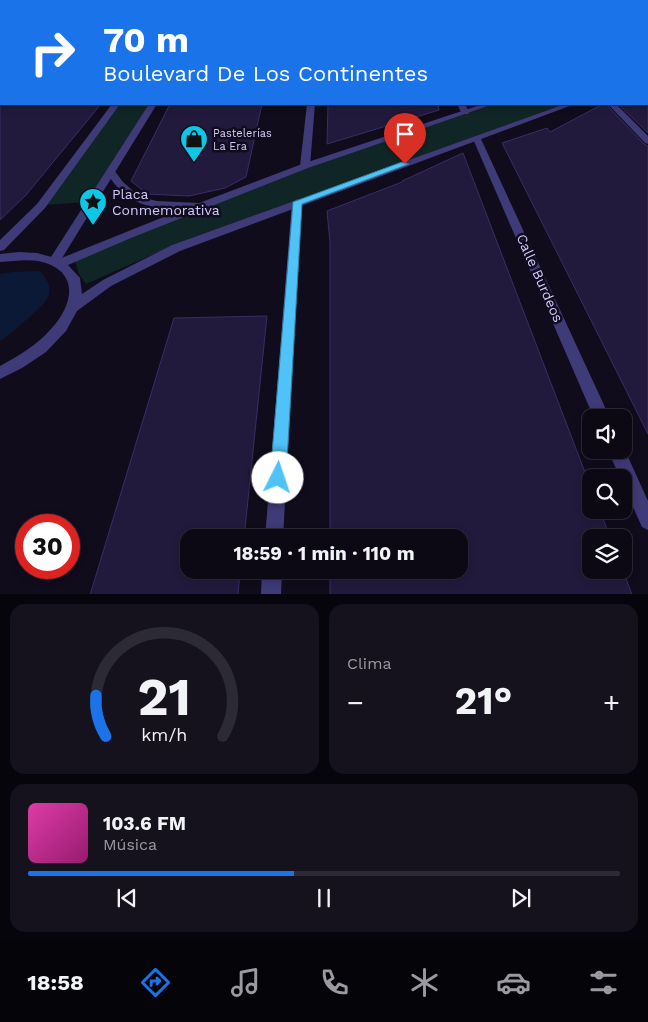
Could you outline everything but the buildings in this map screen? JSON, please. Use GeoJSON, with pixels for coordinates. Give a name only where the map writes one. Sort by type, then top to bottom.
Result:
{"type":"FeatureCollection","features":[{"type":"Feature","properties":{"kind":"street"},"geometry":{"type":"LineString","coordinates":[[0,247],[41,206],[115,105]]}},
{"type":"Feature","properties":{"kind":"street"},"geometry":{"type":"LineString","coordinates":[[58,262],[152,105]]}},
{"type":"Feature","properties":{"kind":"street"},"geometry":{"type":"LineString","coordinates":[[305,166],[312,105]]}},
{"type":"Feature","properties":{"kind":"street"},"geometry":{"type":"LineString","coordinates":[[58,262],[305,166],[463,108],[483,105]]}},
{"type":"Feature","properties":{"kind":"street"},"geometry":{"type":"LineString","coordinates":[[72,308],[107,283],[176,248],[297,202],[568,105]]}},
{"type":"Feature","properties":{"kind":"street"},"geometry":{"type":"LineString","coordinates":[[613,105],[648,141]]}},
{"type":"Feature","properties":{"kind":"street","name":"Calle Burdeos"},"geometry":{"type":"LineString","coordinates":[[477,139],[598,409]]}},
{"type":"Feature","properties":{"kind":"street"},"geometry":{"type":"LineString","coordinates":[[111,172],[119,187],[128,196],[142,202],[161,205],[202,206]]}},
{"type":"Feature","properties":{"kind":"street"},"geometry":{"type":"LineString","coordinates":[[275,529],[297,202]]}},
{"type":"Feature","properties":{"kind":"street"},"geometry":{"type":"LineString","coordinates":[[0,258],[36,255],[58,262],[70,271],[75,282],[76,294],[72,308],[61,326],[44,345],[0,373]]}},
{"type":"Feature","properties":{"kind":"street"},"geometry":{"type":"LineString","coordinates":[[620,459],[648,521]]}},
{"type":"Feature","properties":{"kind":"street"},"geometry":{"type":"LineString","coordinates":[[271,594],[272,579]]}},
{"type":"Feature","properties":{"kind":"green space"},"geometry":{"type":"Polygon","coordinates":[[[117,105],[150,105],[88,202],[44,205],[117,105]]]}},
{"type":"Feature","properties":{"kind":"green space"},"geometry":{"type":"Polygon","coordinates":[[[492,105],[563,105],[476,138],[188,239],[86,284],[79,274],[74,258],[305,166],[492,105]]]}},
{"type":"Feature","properties":{"kind":"water"},"geometry":{"type":"Polygon","coordinates":[[[39,271],[49,287],[47,299],[25,321],[0,341],[0,274],[39,271]]]}},
{"type":"Feature","properties":{"kind":"place","name":"Pastelerías La Era"},"geometry":{"type":"Point","coordinates":[194,163]}},
{"type":"Feature","properties":{"kind":"place","name":"Placa Conmemorativa"},"geometry":{"type":"Point","coordinates":[93,226]}},
{"type":"Feature","properties":{"kind":"route"},"geometry":{"type":"LineString","coordinates":[[278,478],[297,202],[405,164]]}}]}
